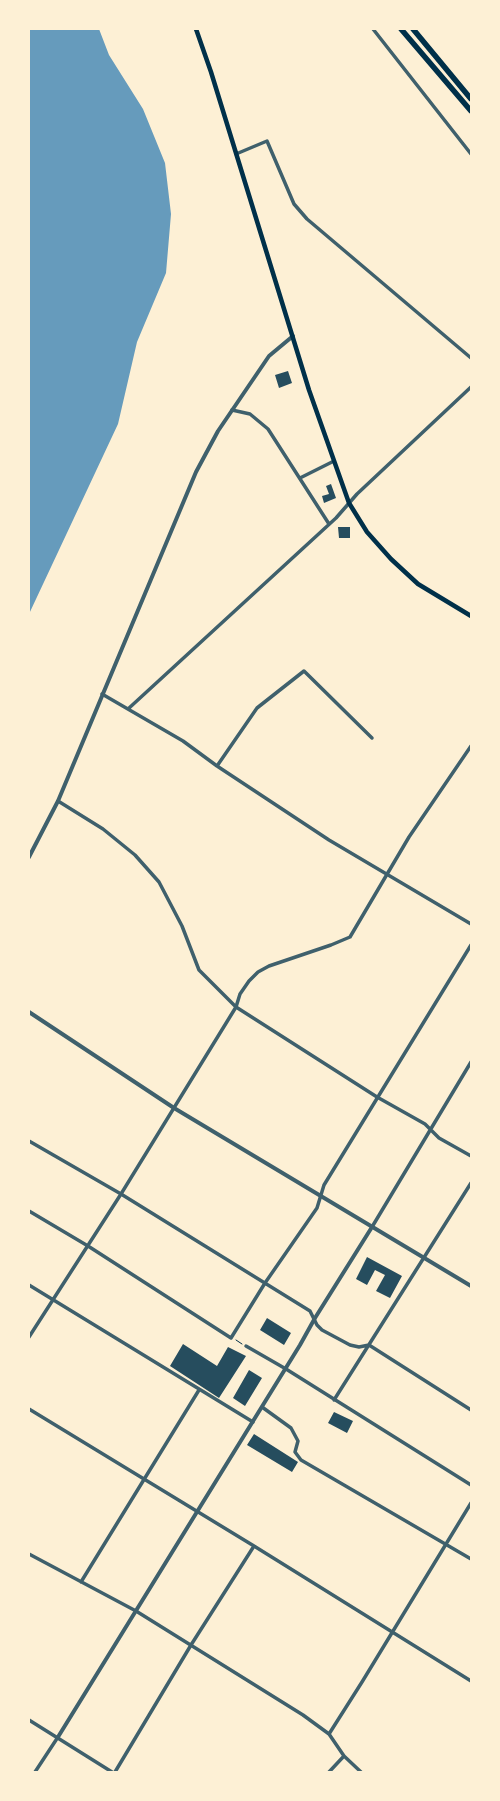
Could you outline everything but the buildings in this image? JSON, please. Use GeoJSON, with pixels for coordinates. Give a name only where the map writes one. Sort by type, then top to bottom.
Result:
{"type":"FeatureCollection","features":[{"type":"Feature","properties":{"kind":"highway"},"geometry":{"type":"LineString","coordinates":[[401,29],[471,111]]}},
{"type":"Feature","properties":{"kind":"highway"},"geometry":{"type":"LineString","coordinates":[[413,29],[471,99]]}},
{"type":"Feature","properties":{"kind":"main road"},"geometry":{"type":"LineString","coordinates":[[196,29],[211,72],[293,336],[308,390],[349,503],[367,532],[390,559],[418,584],[471,616]]}},
{"type":"Feature","properties":{"kind":"street"},"geometry":{"type":"LineString","coordinates":[[373,29],[471,154]]}},
{"type":"Feature","properties":{"kind":"street"},"geometry":{"type":"LineString","coordinates":[[236,154],[267,141],[294,204],[306,219],[471,358]]}},
{"type":"Feature","properties":{"kind":"street"},"geometry":{"type":"LineString","coordinates":[[29,857],[58,801],[196,472],[218,431],[269,356],[293,336]]}},
{"type":"Feature","properties":{"kind":"street"},"geometry":{"type":"LineString","coordinates":[[128,709],[329,524],[357,494],[471,387]]}},
{"type":"Feature","properties":{"kind":"street"},"geometry":{"type":"LineString","coordinates":[[232,410],[250,414],[268,429],[329,524]]}},
{"type":"Feature","properties":{"kind":"street"},"geometry":{"type":"LineString","coordinates":[[300,478],[334,461]]}},
{"type":"Feature","properties":{"kind":"street"},"geometry":{"type":"LineString","coordinates":[[217,766],[257,708],[304,671],[372,738]]}},
{"type":"Feature","properties":{"kind":"street"},"geometry":{"type":"LineString","coordinates":[[102,694],[183,741],[217,766],[329,840],[471,924]]}},
{"type":"Feature","properties":{"kind":"street"},"geometry":{"type":"LineString","coordinates":[[29,1337],[121,1194],[236,1007],[240,994],[249,981],[258,972],[269,966],[331,945],[350,936],[409,838],[471,746]]}},
{"type":"Feature","properties":{"kind":"street"},"geometry":{"type":"LineString","coordinates":[[58,801],[108,833],[135,855],[159,882],[182,926],[199,970],[236,1007],[377,1097],[425,1124],[439,1138],[471,1156]]}},
{"type":"Feature","properties":{"kind":"street"},"geometry":{"type":"LineString","coordinates":[[29,1212],[88,1246],[231,1338],[265,1283],[317,1208],[324,1185],[471,945]]}},
{"type":"Feature","properties":{"kind":"street"},"geometry":{"type":"LineString","coordinates":[[29,1012],[174,1108],[471,1286]]}},
{"type":"Feature","properties":{"kind":"street"},"geometry":{"type":"LineString","coordinates":[[35,1772],[198,1512],[471,1062]]}},
{"type":"Feature","properties":{"kind":"street"},"geometry":{"type":"LineString","coordinates":[[29,1141],[121,1194],[310,1311],[315,1318],[317,1325],[322,1330],[350,1345],[369,1345],[471,1410]]}},
{"type":"Feature","properties":{"kind":"street"},"geometry":{"type":"LineString","coordinates":[[334,1400],[471,1183]]}},
{"type":"Feature","properties":{"kind":"street"},"geometry":{"type":"LineString","coordinates":[[29,1285],[253,1422]]}},
{"type":"Feature","properties":{"kind":"street"},"geometry":{"type":"LineString","coordinates":[[246,1346],[286,1368],[334,1400],[471,1485]]}},
{"type":"Feature","properties":{"kind":"street"},"geometry":{"type":"LineString","coordinates":[[81,1582],[199,1390]]}},
{"type":"Feature","properties":{"kind":"street"},"geometry":{"type":"LineString","coordinates":[[262,1407],[291,1428],[298,1441],[295,1452],[301,1460],[471,1560]]}},
{"type":"Feature","properties":{"kind":"street"},"geometry":{"type":"LineString","coordinates":[[29,1409],[254,1546],[471,1681]]}},
{"type":"Feature","properties":{"kind":"street"},"geometry":{"type":"LineString","coordinates":[[328,1734],[362,1682],[471,1503]]}},
{"type":"Feature","properties":{"kind":"street"},"geometry":{"type":"LineString","coordinates":[[115,1772],[191,1644],[254,1546]]}},
{"type":"Feature","properties":{"kind":"street"},"geometry":{"type":"LineString","coordinates":[[29,1554],[136,1610],[303,1715],[328,1734],[344,1756],[361,1772]]}},
{"type":"Feature","properties":{"kind":"street"},"geometry":{"type":"LineString","coordinates":[[29,1720],[112,1772]]}},
{"type":"Feature","properties":{"kind":"street"},"geometry":{"type":"LineString","coordinates":[[329,1772],[344,1756]]}},
{"type":"Feature","properties":{"kind":"path"},"geometry":{"type":"LineString","coordinates":[[231,1338],[246,1346]]}},
{"type":"Feature","properties":{"kind":"water"},"geometry":{"type":"Polygon","coordinates":[[[29,29],[99,29],[109,55],[143,109],[165,163],[171,214],[166,273],[137,342],[118,424],[29,614],[29,29]]]}}]}
